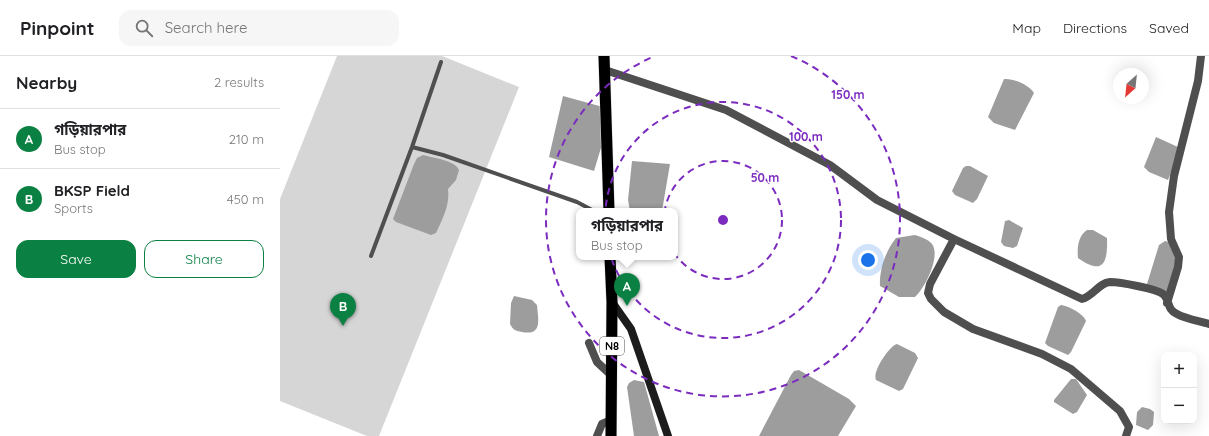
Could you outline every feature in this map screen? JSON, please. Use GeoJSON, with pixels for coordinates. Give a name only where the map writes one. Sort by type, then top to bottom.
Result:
{"type":"FeatureCollection","features":[{"type":"Feature","properties":{"kind":"highway"},"geometry":{"type":"LineString","coordinates":[[604,56],[609,208]]}},
{"type":"Feature","properties":{"kind":"highway","name":"N8"},"geometry":{"type":"LineString","coordinates":[[610,260],[612,302],[611,436]]}},
{"type":"Feature","properties":{"kind":"main road"},"geometry":{"type":"LineString","coordinates":[[612,302],[631,329],[668,436]]}},
{"type":"Feature","properties":{"kind":"street"},"geometry":{"type":"LineString","coordinates":[[1167,303],[1178,267],[1179,257],[1171,239],[1169,212],[1174,176],[1187,126],[1201,56]]}},
{"type":"Feature","properties":{"kind":"street"},"geometry":{"type":"LineString","coordinates":[[605,70],[726,110],[830,165],[878,200],[954,240],[1082,300],[1088,298],[1101,285],[1110,282],[1157,291],[1165,296],[1170,310],[1177,315],[1209,324]]}},
{"type":"Feature","properties":{"kind":"street"},"geometry":{"type":"LineString","coordinates":[[954,240],[930,284],[928,293],[931,299],[944,312],[973,328],[1042,354],[1071,369],[1120,411],[1129,427],[1126,436]]}},
{"type":"Feature","properties":{"kind":"street"},"geometry":{"type":"LineString","coordinates":[[589,343],[597,362],[611,375]]}},
{"type":"Feature","properties":{"kind":"street"},"geometry":{"type":"LineString","coordinates":[[597,436],[602,424],[611,420]]}},
{"type":"Feature","properties":{"kind":"lane"},"geometry":{"type":"LineString","coordinates":[[371,256],[412,148],[441,62]]}},
{"type":"Feature","properties":{"kind":"lane"},"geometry":{"type":"LineString","coordinates":[[412,148],[443,155],[577,202],[588,208]]}},
{"type":"Feature","properties":{"kind":"shaded area"},"geometry":{"type":"Polygon","coordinates":[[[337,56],[442,56],[519,87],[379,436],[367,436],[280,401],[280,199],[337,56]]]}},
{"type":"Feature","properties":{"kind":"shaded area"},"geometry":{"type":"Polygon","coordinates":[[[1004,79],[1020,83],[1028,87],[1034,93],[1015,130],[994,123],[988,117],[1004,79]]]}},
{"type":"Feature","properties":{"kind":"shaded area"},"geometry":{"type":"Polygon","coordinates":[[[563,96],[603,107],[607,128],[594,171],[549,157],[563,96]]]}},
{"type":"Feature","properties":{"kind":"shaded area"},"geometry":{"type":"Polygon","coordinates":[[[1156,137],[1178,147],[1179,152],[1168,180],[1149,172],[1144,167],[1156,137]]]}},
{"type":"Feature","properties":{"kind":"shaded area"},"geometry":{"type":"Polygon","coordinates":[[[423,155],[438,158],[453,164],[459,170],[456,180],[448,189],[447,206],[441,222],[436,233],[431,235],[396,222],[393,219],[414,164],[417,158],[423,155]]]}},
{"type":"Feature","properties":{"kind":"shaded area"},"geometry":{"type":"Polygon","coordinates":[[[632,161],[670,164],[663,208],[629,208],[628,200],[632,161]]]}},
{"type":"Feature","properties":{"kind":"shaded area"},"geometry":{"type":"Polygon","coordinates":[[[970,166],[988,176],[977,199],[973,203],[955,195],[952,191],[963,168],[970,166]]]}},
{"type":"Feature","properties":{"kind":"shaded area"},"geometry":{"type":"Polygon","coordinates":[[[1009,220],[1023,228],[1017,246],[1013,248],[1004,246],[1001,242],[1005,221],[1009,220]]]}},
{"type":"Feature","properties":{"kind":"shaded area"},"geometry":{"type":"Polygon","coordinates":[[[1087,230],[1093,230],[1107,238],[1105,261],[1098,266],[1093,266],[1078,258],[1079,242],[1087,230]]]}},
{"type":"Feature","properties":{"kind":"shaded area"},"geometry":{"type":"Polygon","coordinates":[[[915,235],[926,239],[932,244],[935,256],[931,272],[923,287],[915,297],[899,297],[880,286],[882,267],[889,248],[896,238],[915,235]]]}},
{"type":"Feature","properties":{"kind":"shaded area"},"geometry":{"type":"Polygon","coordinates":[[[1165,241],[1169,242],[1177,258],[1167,292],[1150,287],[1147,284],[1159,245],[1165,241]]]}},
{"type":"Feature","properties":{"kind":"shaded area"},"geometry":{"type":"Polygon","coordinates":[[[514,296],[532,300],[537,305],[538,325],[536,329],[529,333],[518,331],[510,324],[511,303],[514,296]]]}},
{"type":"Feature","properties":{"kind":"shaded area"},"geometry":{"type":"Polygon","coordinates":[[[1061,305],[1076,311],[1085,318],[1086,321],[1071,352],[1068,355],[1048,346],[1045,343],[1058,307],[1061,305]]]}},
{"type":"Feature","properties":{"kind":"shaded area"},"geometry":{"type":"Polygon","coordinates":[[[897,344],[915,353],[918,358],[903,389],[899,391],[876,380],[875,376],[876,371],[886,354],[897,344]]]}},
{"type":"Feature","properties":{"kind":"shaded area"},"geometry":{"type":"Polygon","coordinates":[[[799,370],[849,399],[856,406],[838,436],[759,436],[791,375],[794,371],[799,370]]]}},
{"type":"Feature","properties":{"kind":"shaded area"},"geometry":{"type":"Polygon","coordinates":[[[1071,379],[1076,379],[1087,395],[1077,412],[1073,414],[1054,402],[1071,379]]]}},
{"type":"Feature","properties":{"kind":"shaded area"},"geometry":{"type":"Polygon","coordinates":[[[634,380],[644,382],[659,436],[634,436],[627,387],[629,383],[634,380]]]}},
{"type":"Feature","properties":{"kind":"shaded area"},"geometry":{"type":"Polygon","coordinates":[[[1142,407],[1150,409],[1154,412],[1153,425],[1148,430],[1136,425],[1137,412],[1142,407]]]}},
{"type":"Feature","properties":{"kind":"place","name":"গড়িয়ারপার"},"geometry":{"type":"Point","coordinates":[627,306]}},
{"type":"Feature","properties":{"kind":"place","name":"BKSP Field"},"geometry":{"type":"Point","coordinates":[343,326]}}]}
